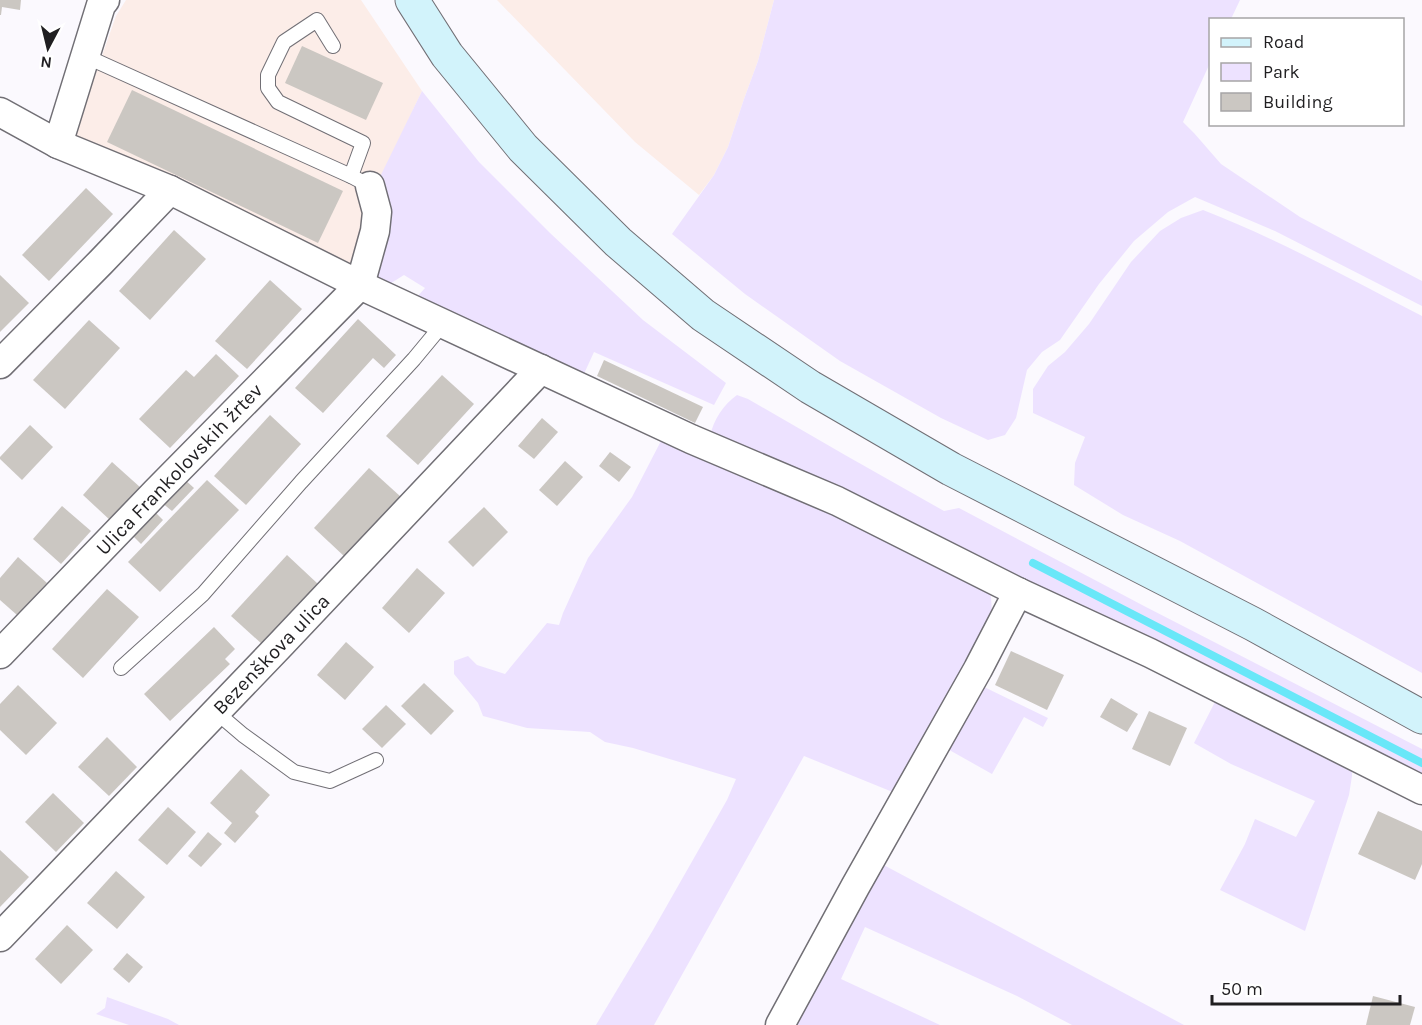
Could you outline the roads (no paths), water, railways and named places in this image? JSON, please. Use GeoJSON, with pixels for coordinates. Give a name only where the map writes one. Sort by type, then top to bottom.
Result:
{"type":"FeatureCollection","features":[{"type":"Feature","properties":{"kind":"street"},"geometry":{"type":"LineString","coordinates":[[58,144],[101,5],[105,0]]}},
{"type":"Feature","properties":{"kind":"street"},"geometry":{"type":"LineString","coordinates":[[412,0],[447,55],[523,148],[618,242],[703,315],[810,387],[951,469],[1253,624],[1422,717]]}},
{"type":"Feature","properties":{"kind":"street"},"geometry":{"type":"LineString","coordinates":[[0,112],[58,144],[170,190],[443,324],[691,439],[837,501],[1018,592],[1150,653],[1422,790]]}},
{"type":"Feature","properties":{"kind":"street"},"geometry":{"type":"LineString","coordinates":[[360,285],[375,231],[377,212],[361,181]]}},
{"type":"Feature","properties":{"kind":"street"},"geometry":{"type":"LineString","coordinates":[[0,364],[170,190]]}},
{"type":"Feature","properties":{"kind":"street","name":"Ulica Frankolovskih žrtev"},"geometry":{"type":"LineString","coordinates":[[0,654],[360,285]]}},
{"type":"Feature","properties":{"kind":"street","name":"Bezenškova ulica"},"geometry":{"type":"LineString","coordinates":[[0,937],[541,369]]}},
{"type":"Feature","properties":{"kind":"street"},"geometry":{"type":"LineString","coordinates":[[780,1025],[978,669],[1018,592]]}},
{"type":"Feature","properties":{"kind":"lane"},"geometry":{"type":"LineString","coordinates":[[85,56],[361,181],[363,143],[278,102],[268,88],[268,75],[284,42],[317,20],[333,45]]}},
{"type":"Feature","properties":{"kind":"lane"},"geometry":{"type":"LineString","coordinates":[[121,668],[203,594],[443,324]]}},
{"type":"Feature","properties":{"kind":"lane"},"geometry":{"type":"LineString","coordinates":[[216,712],[294,772],[330,781],[376,760]]}},
{"type":"Feature","properties":{"kind":"waterway"},"geometry":{"type":"LineString","coordinates":[[1033,563],[1422,763]]}}]}
